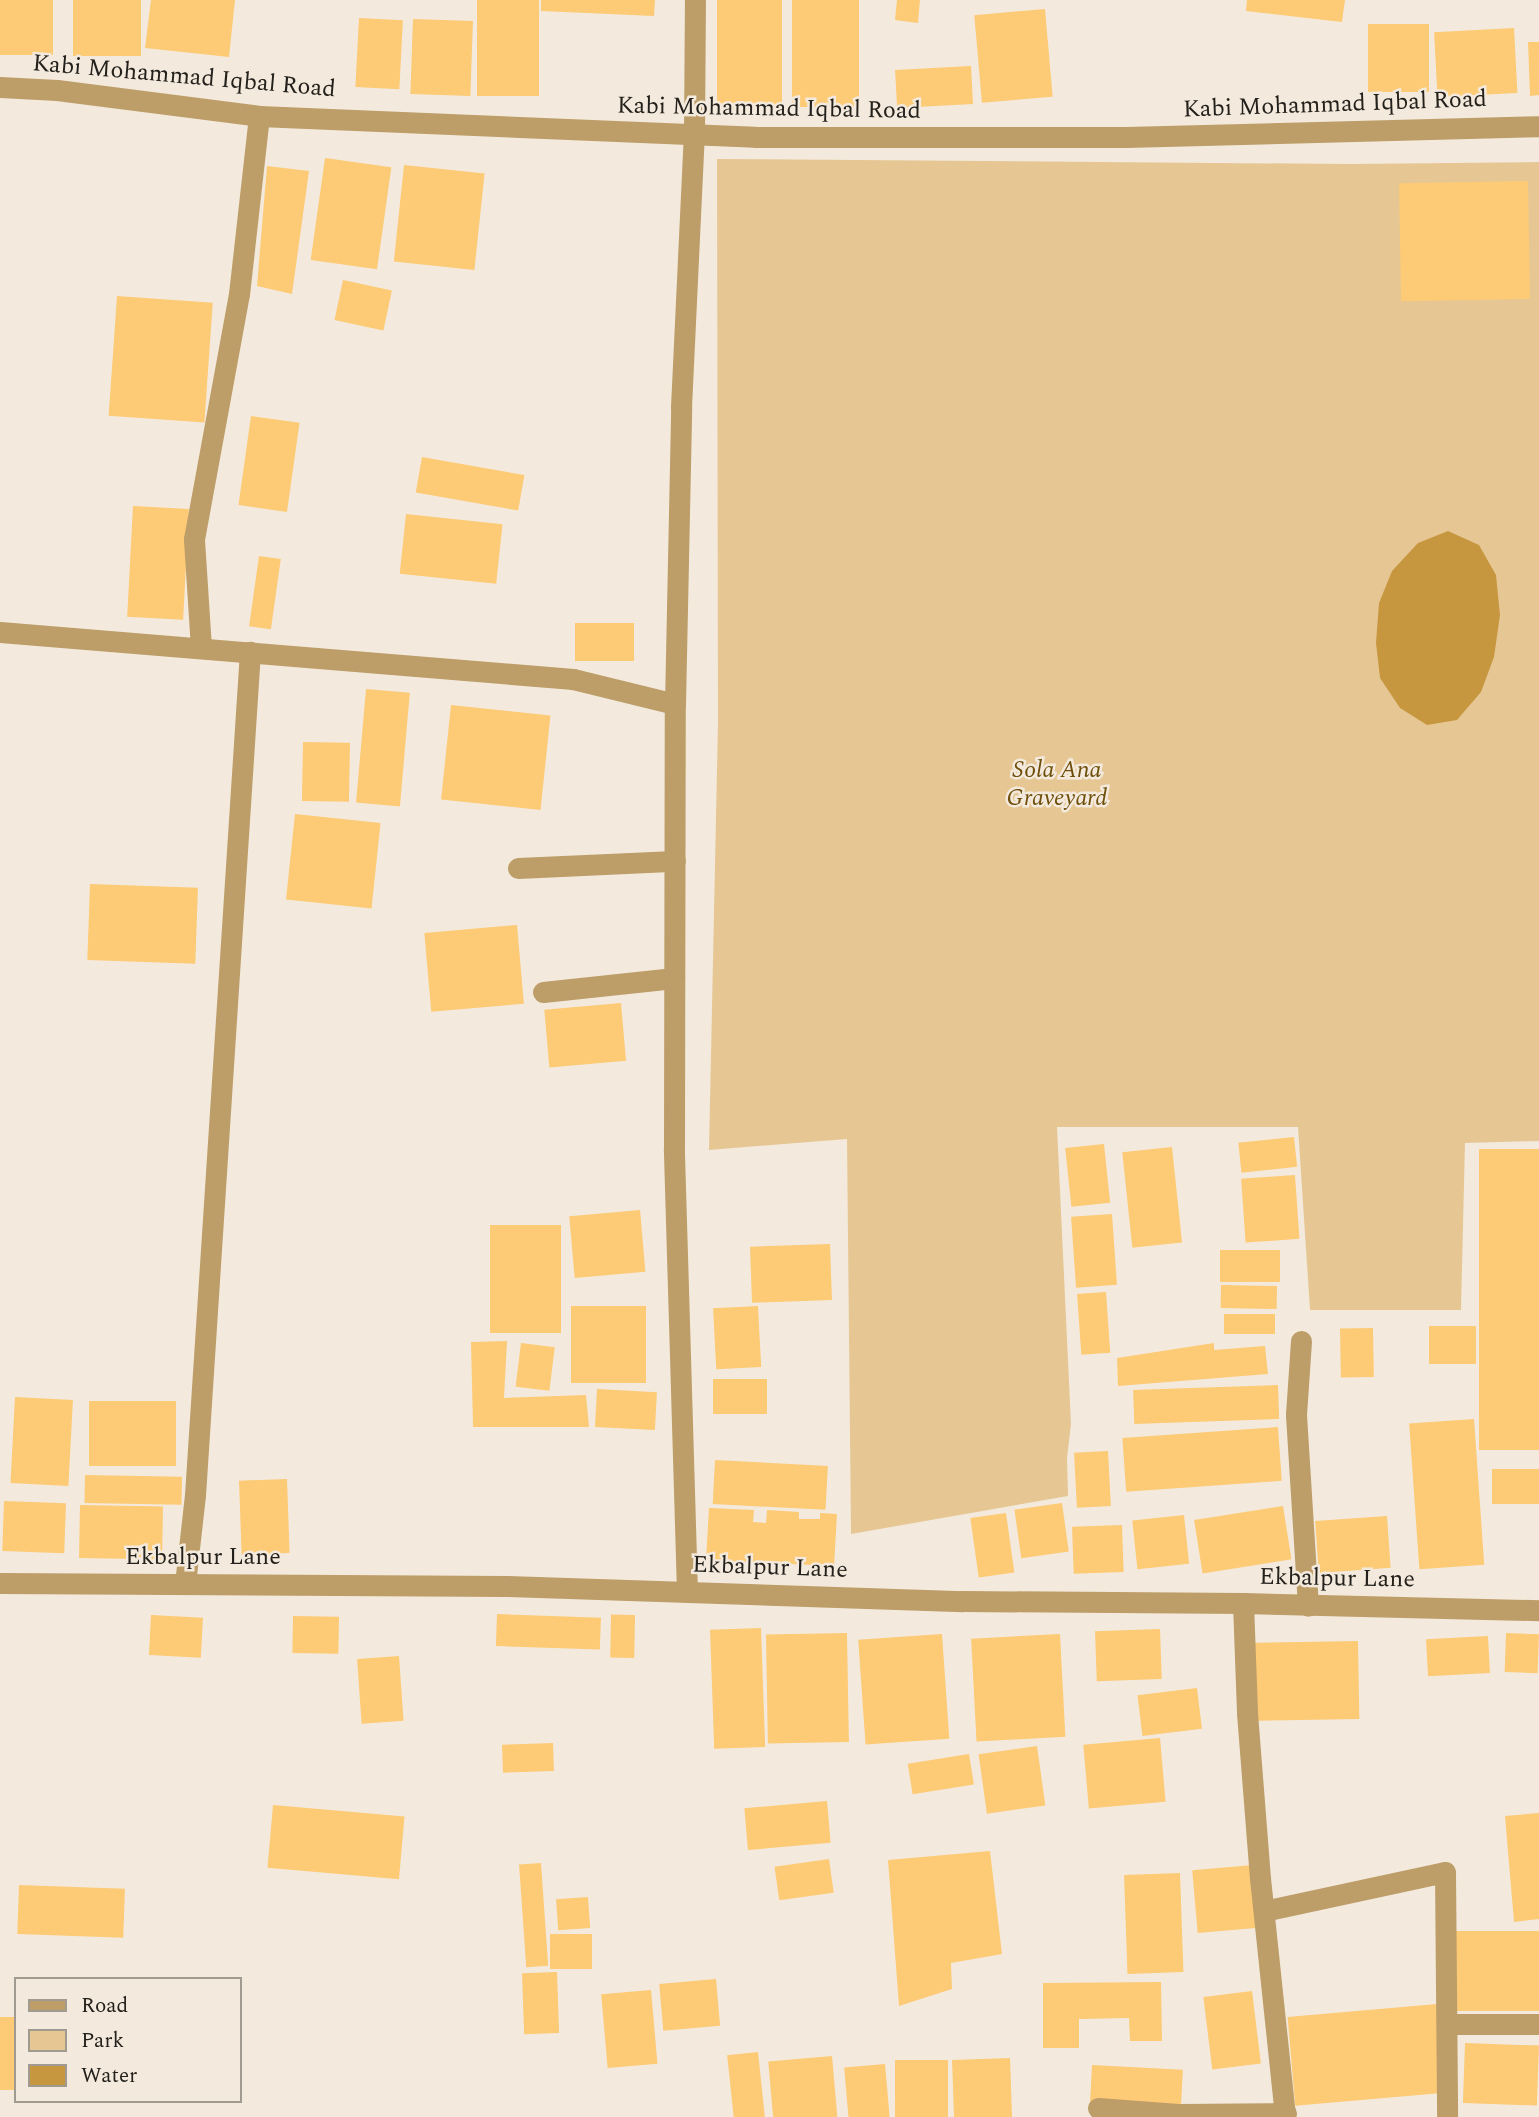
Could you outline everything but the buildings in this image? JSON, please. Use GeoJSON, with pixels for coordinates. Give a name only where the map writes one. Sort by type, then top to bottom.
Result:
{"type":"FeatureCollection","features":[{"type":"Feature","properties":{"kind":"street"},"geometry":{"type":"LineString","coordinates":[[687,1592],[674,1159],[675,704],[681,407],[694,136],[695,0]]}},
{"type":"Feature","properties":{"kind":"street","name":"Kabi Mohammad Iqbal Road"},"geometry":{"type":"LineString","coordinates":[[0,87],[57,90],[259,116],[694,136],[1126,137],[1539,126]]}},
{"type":"Feature","properties":{"kind":"street"},"geometry":{"type":"LineString","coordinates":[[201,648],[194,539],[239,295],[259,116]]}},
{"type":"Feature","properties":{"kind":"street"},"geometry":{"type":"LineString","coordinates":[[0,632],[573,679],[675,704]]}},
{"type":"Feature","properties":{"kind":"street"},"geometry":{"type":"LineString","coordinates":[[185,1584],[195,1495],[250,652]]}},
{"type":"Feature","properties":{"kind":"street"},"geometry":{"type":"LineString","coordinates":[[518,868],[675,860]]}},
{"type":"Feature","properties":{"kind":"street"},"geometry":{"type":"LineString","coordinates":[[543,992],[674,978]]}},
{"type":"Feature","properties":{"kind":"street"},"geometry":{"type":"LineString","coordinates":[[1301,1341],[1296,1415],[1308,1606]]}},
{"type":"Feature","properties":{"kind":"street","name":"Ekbalpur Lane"},"geometry":{"type":"LineString","coordinates":[[0,1583],[506,1586],[963,1601],[1243,1603],[1539,1611]]}},
{"type":"Feature","properties":{"kind":"street"},"geometry":{"type":"LineString","coordinates":[[1098,2108],[1285,2115],[1247,1713],[1243,1603]]}},
{"type":"Feature","properties":{"kind":"street"},"geometry":{"type":"LineString","coordinates":[[1264,1911],[1445,1872],[1447,2117]]}},
{"type":"Feature","properties":{"kind":"street"},"geometry":{"type":"LineString","coordinates":[[1447,2024],[1539,2024]]}},
{"type":"Feature","properties":{"kind":"green space","name":"Sola Ana Graveyard"},"geometry":{"type":"Polygon","coordinates":[[[717,159],[1351,164],[1539,162],[1539,1141],[1465,1143],[1461,1310],[1310,1310],[1298,1127],[1057,1127],[1071,1424],[1067,1458],[1068,1496],[851,1534],[847,1139],[709,1150],[718,722],[717,159]]]}},
{"type":"Feature","properties":{"kind":"water"},"geometry":{"type":"Polygon","coordinates":[[[1448,531],[1479,545],[1496,575],[1500,615],[1494,657],[1481,692],[1457,720],[1427,725],[1400,708],[1380,678],[1376,643],[1379,603],[1392,571],[1418,543],[1448,531]]]}}]}
